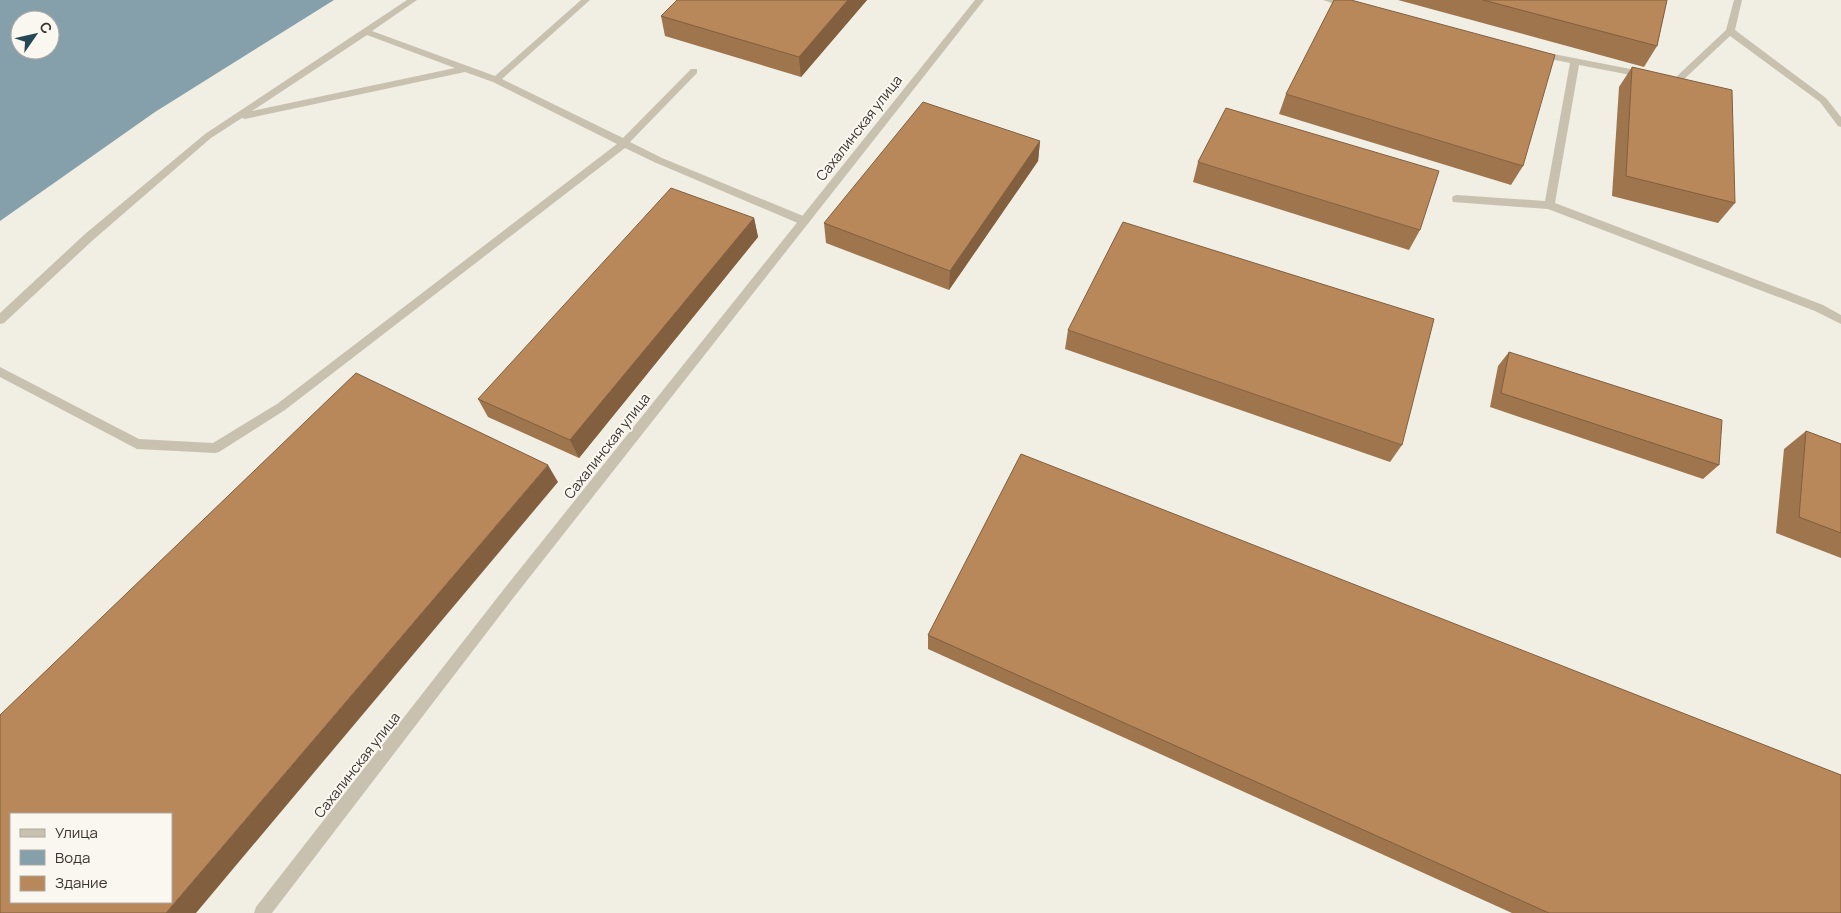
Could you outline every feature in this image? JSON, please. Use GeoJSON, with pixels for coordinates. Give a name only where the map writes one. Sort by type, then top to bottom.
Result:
{"type":"FeatureCollection","features":[{"type":"Feature","properties":{"kind":"street"},"geometry":{"type":"LineString","coordinates":[[0,320],[89,237],[208,136],[368,32],[413,0]]}},
{"type":"Feature","properties":{"kind":"street"},"geometry":{"type":"LineString","coordinates":[[496,80],[586,0]]}},
{"type":"Feature","properties":{"kind":"street","name":"Сахалинская улица"},"geometry":{"type":"LineString","coordinates":[[262,913],[509,593],[980,0]]}},
{"type":"Feature","properties":{"kind":"street"},"geometry":{"type":"LineString","coordinates":[[1327,0],[1355,7]]}},
{"type":"Feature","properties":{"kind":"street"},"geometry":{"type":"LineString","coordinates":[[1525,51],[1677,81],[1730,31],[1738,0]]}},
{"type":"Feature","properties":{"kind":"street"},"geometry":{"type":"LineString","coordinates":[[1730,31],[1823,100],[1841,124]]}},
{"type":"Feature","properties":{"kind":"street"},"geometry":{"type":"LineString","coordinates":[[368,32],[496,80],[658,160],[804,221]]}},
{"type":"Feature","properties":{"kind":"street"},"geometry":{"type":"LineString","coordinates":[[1549,204],[1575,62]]}},
{"type":"Feature","properties":{"kind":"street"},"geometry":{"type":"LineString","coordinates":[[237,117],[465,69]]}},
{"type":"Feature","properties":{"kind":"street"},"geometry":{"type":"LineString","coordinates":[[0,372],[137,444],[215,448],[281,406],[624,143],[694,71]]}},
{"type":"Feature","properties":{"kind":"street"},"geometry":{"type":"LineString","coordinates":[[1457,200],[1549,204],[1819,308],[1841,320]]}},
{"type":"Feature","properties":{"kind":"water"},"geometry":{"type":"Polygon","coordinates":[[[0,0],[334,0],[155,112],[0,221],[0,0]]]}},
{"type":"Feature","properties":{"kind":"building"},"geometry":{"type":"Polygon","coordinates":[[[677,0],[848,0],[799,57],[661,16],[677,0]]]}},
{"type":"Feature","properties":{"kind":"building"},"geometry":{"type":"Polygon","coordinates":[[[1334,0],[1351,0],[1555,55],[1523,166],[1286,94],[1334,0]]]}},
{"type":"Feature","properties":{"kind":"building"},"geometry":{"type":"Polygon","coordinates":[[[1483,0],[1667,0],[1657,46],[1483,0]]]}},
{"type":"Feature","properties":{"kind":"building"},"geometry":{"type":"Polygon","coordinates":[[[1632,67],[1732,90],[1735,203],[1626,176],[1632,67]]]}},
{"type":"Feature","properties":{"kind":"building"},"geometry":{"type":"Polygon","coordinates":[[[923,102],[1040,141],[950,271],[824,223],[923,102]]]}},
{"type":"Feature","properties":{"kind":"building"},"geometry":{"type":"Polygon","coordinates":[[[1226,108],[1439,171],[1420,230],[1198,162],[1226,108]]]}},
{"type":"Feature","properties":{"kind":"building"},"geometry":{"type":"Polygon","coordinates":[[[671,188],[754,218],[570,440],[478,399],[671,188]]]}},
{"type":"Feature","properties":{"kind":"building"},"geometry":{"type":"Polygon","coordinates":[[[1123,222],[1434,319],[1402,445],[1068,330],[1123,222]]]}},
{"type":"Feature","properties":{"kind":"building"},"geometry":{"type":"Polygon","coordinates":[[[1509,352],[1722,420],[1719,465],[1501,393],[1509,352]]]}},
{"type":"Feature","properties":{"kind":"building"},"geometry":{"type":"Polygon","coordinates":[[[356,373],[548,465],[166,913],[0,913],[0,715],[356,373]]]}},
{"type":"Feature","properties":{"kind":"building"},"geometry":{"type":"Polygon","coordinates":[[[1806,431],[1841,444],[1841,533],[1799,517],[1806,431]]]}},
{"type":"Feature","properties":{"kind":"building"},"geometry":{"type":"Polygon","coordinates":[[[1021,454],[1841,775],[1841,913],[1549,913],[928,635],[1021,454]]]}}]}
